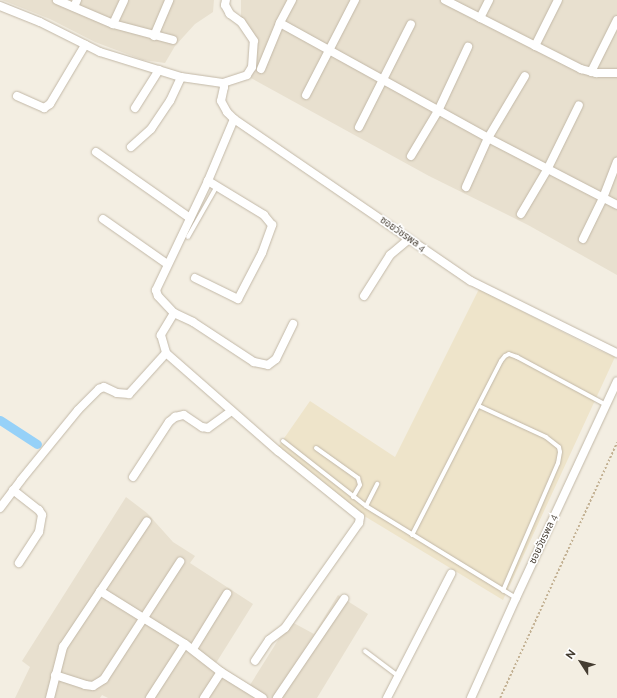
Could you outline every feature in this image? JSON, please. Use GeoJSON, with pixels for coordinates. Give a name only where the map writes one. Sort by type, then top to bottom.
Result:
{"type":"FeatureCollection","features":[{"type":"Feature","properties":{"kind":"street"},"geometry":{"type":"LineString","coordinates":[[57,0],[76,4],[113,24],[173,40]]}},
{"type":"Feature","properties":{"kind":"street"},"geometry":{"type":"LineString","coordinates":[[113,24],[124,0]]}},
{"type":"Feature","properties":{"kind":"street"},"geometry":{"type":"LineString","coordinates":[[154,36],[169,0]]}},
{"type":"Feature","properties":{"kind":"street"},"geometry":{"type":"LineString","coordinates":[[1,9],[40,22],[100,52],[180,77],[223,82],[247,75],[252,67],[254,41],[241,22],[230,14],[225,5],[226,0]]}},
{"type":"Feature","properties":{"kind":"street"},"geometry":{"type":"LineString","coordinates":[[262,69],[280,23],[292,0]]}},
{"type":"Feature","properties":{"kind":"street"},"geometry":{"type":"LineString","coordinates":[[306,95],[355,0]]}},
{"type":"Feature","properties":{"kind":"street"},"geometry":{"type":"LineString","coordinates":[[445,0],[581,69],[591,72],[617,73]]}},
{"type":"Feature","properties":{"kind":"street"},"geometry":{"type":"LineString","coordinates":[[480,18],[489,0]]}},
{"type":"Feature","properties":{"kind":"street"},"geometry":{"type":"LineString","coordinates":[[535,46],[558,0]]}},
{"type":"Feature","properties":{"kind":"street"},"geometry":{"type":"LineString","coordinates":[[591,72],[617,20]]}},
{"type":"Feature","properties":{"kind":"street"},"geometry":{"type":"LineString","coordinates":[[280,23],[328,51],[547,170],[617,205]]}},
{"type":"Feature","properties":{"kind":"street"},"geometry":{"type":"LineString","coordinates":[[359,127],[411,24]]}},
{"type":"Feature","properties":{"kind":"street"},"geometry":{"type":"LineString","coordinates":[[17,96],[44,108],[50,104],[85,45]]}},
{"type":"Feature","properties":{"kind":"street"},"geometry":{"type":"LineString","coordinates":[[411,156],[438,111],[468,47]]}},
{"type":"Feature","properties":{"kind":"street"},"geometry":{"type":"LineString","coordinates":[[135,108],[159,70]]}},
{"type":"Feature","properties":{"kind":"street"},"geometry":{"type":"LineString","coordinates":[[466,187],[488,138],[525,76]]}},
{"type":"Feature","properties":{"kind":"street"},"geometry":{"type":"LineString","coordinates":[[131,147],[151,129],[170,101],[180,77]]}},
{"type":"Feature","properties":{"kind":"street","name":"ซอยวัชรพล 4"},"geometry":{"type":"LineString","coordinates":[[223,82],[224,88],[221,101],[227,112],[234,119],[471,281],[617,353]]}},
{"type":"Feature","properties":{"kind":"street"},"geometry":{"type":"LineString","coordinates":[[521,214],[547,170],[579,106]]}},
{"type":"Feature","properties":{"kind":"street"},"geometry":{"type":"LineString","coordinates":[[234,119],[208,181],[156,290],[158,296],[174,313],[193,322],[254,362],[268,364],[276,359],[292,324]]}},
{"type":"Feature","properties":{"kind":"street"},"geometry":{"type":"LineString","coordinates":[[96,152],[190,218]]}},
{"type":"Feature","properties":{"kind":"street"},"geometry":{"type":"LineString","coordinates":[[583,239],[603,198],[617,162]]}},
{"type":"Feature","properties":{"kind":"street"},"geometry":{"type":"LineString","coordinates":[[195,278],[238,299],[262,253],[272,225],[264,215],[208,181]]}},
{"type":"Feature","properties":{"kind":"street"},"geometry":{"type":"LineString","coordinates":[[103,219],[168,264]]}},
{"type":"Feature","properties":{"kind":"street"},"geometry":{"type":"LineString","coordinates":[[364,296],[390,255],[409,239]]}},
{"type":"Feature","properties":{"kind":"street"},"geometry":{"type":"LineString","coordinates":[[174,313],[161,335],[166,353],[278,451],[358,514],[360,520],[285,628],[269,640],[255,660]]}},
{"type":"Feature","properties":{"kind":"street"},"geometry":{"type":"LineString","coordinates":[[0,508],[78,410],[99,389],[104,387],[117,393],[129,394],[166,353]]}},
{"type":"Feature","properties":{"kind":"street","name":"ซอยวัชรพล 4"},"geometry":{"type":"LineString","coordinates":[[471,698],[617,381]]}},
{"type":"Feature","properties":{"kind":"street"},"geometry":{"type":"LineString","coordinates":[[133,477],[169,422],[175,417],[184,415],[202,427],[208,428],[231,411]]}},
{"type":"Feature","properties":{"kind":"street"},"geometry":{"type":"LineString","coordinates":[[13,490],[40,510],[42,515],[38,532],[19,563]]}},
{"type":"Feature","properties":{"kind":"street"},"geometry":{"type":"LineString","coordinates":[[50,698],[63,647],[147,521]]}},
{"type":"Feature","properties":{"kind":"street"},"geometry":{"type":"LineString","coordinates":[[55,675],[85,685],[93,686],[104,679],[180,562]]}},
{"type":"Feature","properties":{"kind":"street"},"geometry":{"type":"LineString","coordinates":[[387,698],[451,574]]}},
{"type":"Feature","properties":{"kind":"street"},"geometry":{"type":"LineString","coordinates":[[100,591],[193,649],[221,672],[263,698]]}},
{"type":"Feature","properties":{"kind":"street"},"geometry":{"type":"LineString","coordinates":[[193,649],[227,594]]}},
{"type":"Feature","properties":{"kind":"street"},"geometry":{"type":"LineString","coordinates":[[277,698],[344,599]]}},
{"type":"Feature","properties":{"kind":"street"},"geometry":{"type":"LineString","coordinates":[[150,698],[185,644]]}},
{"type":"Feature","properties":{"kind":"street"},"geometry":{"type":"LineString","coordinates":[[204,698],[221,672]]}},
{"type":"Feature","properties":{"kind":"lane"},"geometry":{"type":"LineString","coordinates":[[188,237],[217,186]]}},
{"type":"Feature","properties":{"kind":"lane"},"geometry":{"type":"LineString","coordinates":[[412,535],[501,361],[509,354],[606,405]]}},
{"type":"Feature","properties":{"kind":"lane"},"geometry":{"type":"LineString","coordinates":[[479,406],[546,437],[559,447],[560,452],[558,463],[502,591]]}},
{"type":"Feature","properties":{"kind":"lane"},"geometry":{"type":"LineString","coordinates":[[283,441],[366,506],[502,591],[516,598]]}},
{"type":"Feature","properties":{"kind":"lane"},"geometry":{"type":"LineString","coordinates":[[316,448],[358,478],[360,485],[354,496]]}},
{"type":"Feature","properties":{"kind":"lane"},"geometry":{"type":"LineString","coordinates":[[366,506],[377,484]]}},
{"type":"Feature","properties":{"kind":"lane"},"geometry":{"type":"LineString","coordinates":[[365,651],[398,676]]}},
{"type":"Feature","properties":{"kind":"path"},"geometry":{"type":"LineString","coordinates":[[500,698],[617,442]]}},
{"type":"Feature","properties":{"kind":"shaded area"},"geometry":{"type":"Polygon","coordinates":[[[2,0],[214,0],[213,12],[195,24],[175,46],[165,63],[143,60],[95,42],[50,19],[2,0]]]}},
{"type":"Feature","properties":{"kind":"shaded area"},"geometry":{"type":"Polygon","coordinates":[[[241,0],[617,0],[617,275],[528,225],[429,176],[249,77],[256,49],[241,22],[241,0]]]}},
{"type":"Feature","properties":{"kind":"shaded area"},"geometry":{"type":"Polygon","coordinates":[[[479,289],[594,348],[615,357],[503,600],[366,517],[278,447],[310,401],[395,457],[479,289]]]}},
{"type":"Feature","properties":{"kind":"shaded area"},"geometry":{"type":"Polygon","coordinates":[[[126,497],[147,513],[173,542],[195,556],[190,563],[253,604],[216,663],[250,685],[290,621],[314,634],[338,595],[368,614],[317,698],[108,698],[102,695],[100,698],[15,698],[30,667],[22,661],[126,497]]]}},
{"type":"Feature","properties":{"kind":"waterway"},"geometry":{"type":"LineString","coordinates":[[0,420],[37,444]]}}]}
